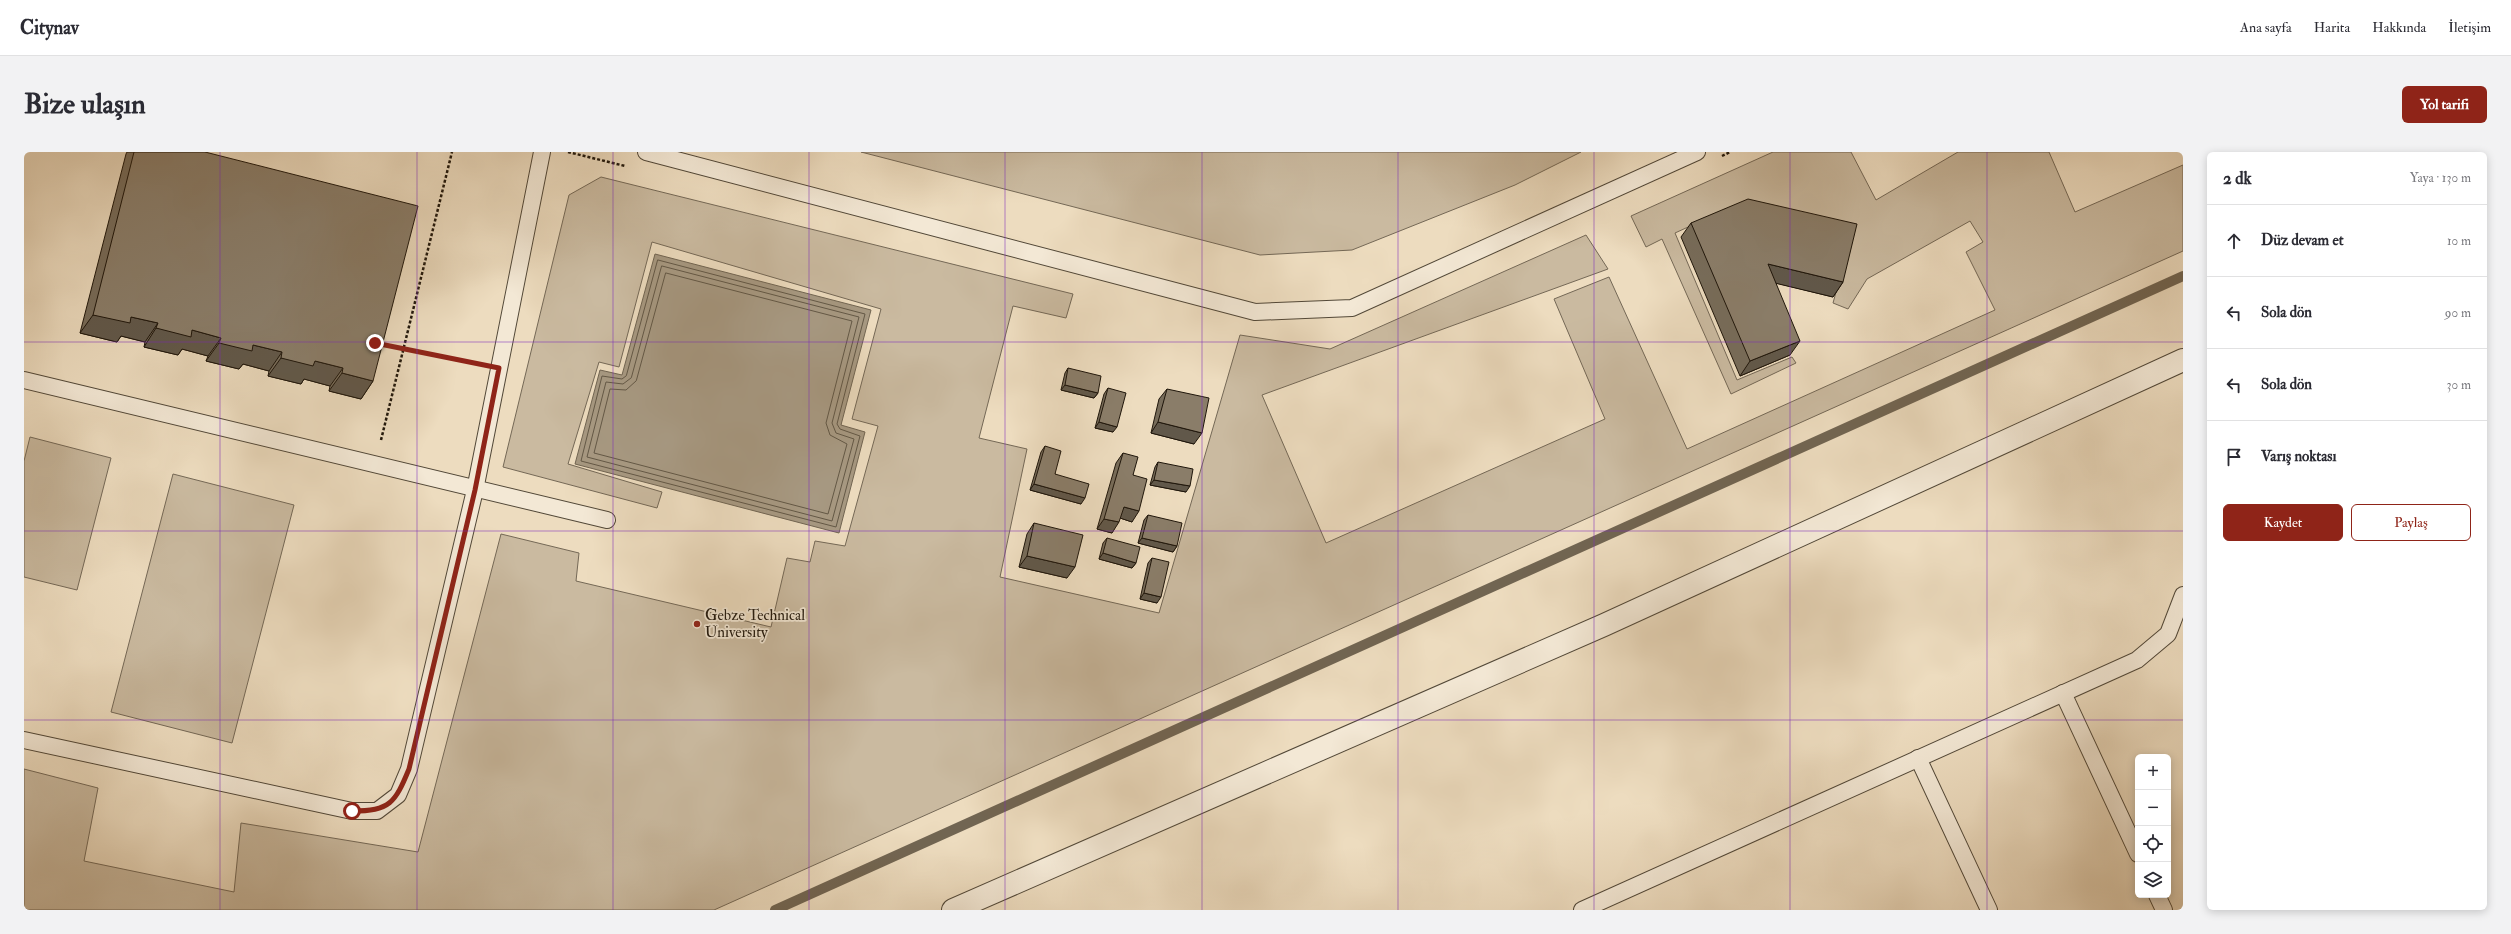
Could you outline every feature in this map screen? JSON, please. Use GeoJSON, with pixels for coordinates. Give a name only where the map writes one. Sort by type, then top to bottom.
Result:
{"type":"FeatureCollection","features":[{"type":"Feature","properties":{"kind":"street"},"geometry":{"type":"LineString","coordinates":[[953,910],[1604,625],[2183,360]]}},
{"type":"Feature","properties":{"kind":"lane"},"geometry":{"type":"LineString","coordinates":[[24,740],[352,811],[376,811],[398,795],[409,769],[475,490],[542,152]]}},
{"type":"Feature","properties":{"kind":"lane"},"geometry":{"type":"LineString","coordinates":[[646,152],[1255,312],[1352,308],[1697,152]]}},
{"type":"Feature","properties":{"kind":"lane"},"geometry":{"type":"LineString","coordinates":[[24,380],[374,466],[607,520]]}},
{"type":"Feature","properties":{"kind":"lane"},"geometry":{"type":"LineString","coordinates":[[1582,910],[2137,660],[2168,634],[2183,595]]}},
{"type":"Feature","properties":{"kind":"lane"},"geometry":{"type":"LineString","coordinates":[[2063,693],[2135,848]]}},
{"type":"Feature","properties":{"kind":"lane"},"geometry":{"type":"LineString","coordinates":[[1918,758],[1989,910]]}},
{"type":"Feature","properties":{"kind":"lane"},"geometry":{"type":"LineString","coordinates":[[2158,898],[2164,910]]}},
{"type":"Feature","properties":{"kind":"path"},"geometry":{"type":"LineString","coordinates":[[374,466],[452,152]]}},
{"type":"Feature","properties":{"kind":"path"},"geometry":{"type":"LineString","coordinates":[[566,152],[628,167]]}},
{"type":"Feature","properties":{"kind":"path"},"geometry":{"type":"LineString","coordinates":[[1716,158],[1730,152]]}},
{"type":"Feature","properties":{"kind":"path"},"geometry":{"type":"LineString","coordinates":[[375,343],[499,368]]}},
{"type":"Feature","properties":{"kind":"shaded area"},"geometry":{"type":"Polygon","coordinates":[[[861,152],[1581,152],[1515,185],[1352,250],[1260,255],[861,152]]]}},
{"type":"Feature","properties":{"kind":"shaded area"},"geometry":{"type":"Polygon","coordinates":[[[1773,152],[1851,152],[1876,200],[1958,152],[2049,152],[2075,212],[2183,165],[2183,251],[714,910],[24,910],[24,769],[98,788],[84,861],[234,892],[241,823],[418,852],[501,534],[579,553],[576,581],[771,627],[787,558],[810,562],[815,541],[845,546],[878,426],[852,419],[881,309],[652,242],[619,367],[599,362],[568,464],[662,492],[657,508],[503,467],[569,195],[601,177],[1073,294],[1066,318],[1013,306],[979,438],[1027,449],[1000,577],[1159,613],[1240,335],[1330,349],[1586,235],[1608,269],[1262,395],[1326,543],[1605,419],[1554,299],[1609,277],[1687,449],[1995,310],[1966,252],[1983,242],[1970,221],[1867,279],[1848,309],[1833,303],[1852,235],[1734,206],[1675,233],[1737,380],[1792,357],[1796,363],[1731,394],[1662,239],[1646,247],[1631,216],[1773,152]]]}},
{"type":"Feature","properties":{"kind":"shaded area"},"geometry":{"type":"Polygon","coordinates":[[[30,437],[111,458],[77,590],[24,577],[24,461],[30,437]]]}},
{"type":"Feature","properties":{"kind":"shaded area"},"geometry":{"type":"Polygon","coordinates":[[[173,474],[294,505],[232,743],[111,712],[173,474]]]}},
{"type":"Feature","properties":{"kind":"water"},"geometry":{"type":"Polygon","coordinates":[[[655,254],[871,310],[841,425],[865,432],[839,533],[575,464],[600,370],[622,375],[655,254]]]}},
{"type":"Feature","properties":{"kind":"building"},"geometry":{"type":"Polygon","coordinates":[[[134,152],[205,152],[418,206],[373,381],[342,373],[343,368],[315,361],[313,366],[281,358],[282,352],[253,345],[252,351],[219,343],[221,338],[192,330],[191,337],[156,328],[158,323],[131,317],[130,323],[93,315],[134,152]]]}},
{"type":"Feature","properties":{"kind":"building"},"geometry":{"type":"Polygon","coordinates":[[[1748,199],[1857,224],[1843,282],[1768,264],[1800,341],[1750,361],[1691,223],[1748,199]]]}},
{"type":"Feature","properties":{"kind":"building"},"geometry":{"type":"Polygon","coordinates":[[[1068,368],[1101,376],[1098,393],[1065,385],[1068,368]]]}},
{"type":"Feature","properties":{"kind":"building"},"geometry":{"type":"Polygon","coordinates":[[[1108,388],[1126,393],[1117,427],[1099,422],[1108,388]]]}},
{"type":"Feature","properties":{"kind":"building"},"geometry":{"type":"Polygon","coordinates":[[[1167,389],[1209,398],[1202,433],[1158,422],[1167,389]]]}},
{"type":"Feature","properties":{"kind":"building"},"geometry":{"type":"Polygon","coordinates":[[[1045,446],[1061,451],[1055,474],[1089,484],[1085,498],[1034,484],[1045,446]]]}},
{"type":"Feature","properties":{"kind":"building"},"geometry":{"type":"Polygon","coordinates":[[[1123,453],[1138,457],[1133,475],[1147,479],[1139,511],[1124,507],[1119,522],[1104,519],[1123,453]]]}},
{"type":"Feature","properties":{"kind":"building"},"geometry":{"type":"Polygon","coordinates":[[[1158,462],[1193,469],[1190,486],[1154,480],[1158,462]]]}},
{"type":"Feature","properties":{"kind":"building"},"geometry":{"type":"Polygon","coordinates":[[[1148,515],[1182,523],[1177,546],[1142,538],[1148,515]]]}},
{"type":"Feature","properties":{"kind":"building"},"geometry":{"type":"Polygon","coordinates":[[[1034,523],[1083,535],[1075,567],[1027,556],[1034,523]]]}},
{"type":"Feature","properties":{"kind":"building"},"geometry":{"type":"Polygon","coordinates":[[[1107,538],[1140,547],[1136,563],[1103,553],[1107,538]]]}},
{"type":"Feature","properties":{"kind":"building"},"geometry":{"type":"Polygon","coordinates":[[[1152,558],[1169,562],[1161,597],[1144,593],[1152,558]]]}},
{"type":"Feature","properties":{"kind":"waterway"},"geometry":{"type":"LineString","coordinates":[[775,910],[2183,276]]}},
{"type":"Feature","properties":{"kind":"place","name":"Gebze Technical University"},"geometry":{"type":"Point","coordinates":[697,624]}},
{"type":"Feature","properties":{"kind":"route"},"geometry":{"type":"LineString","coordinates":[[352,811],[376,811],[398,795],[409,769],[475,490],[499,368],[375,343]]}}]}
